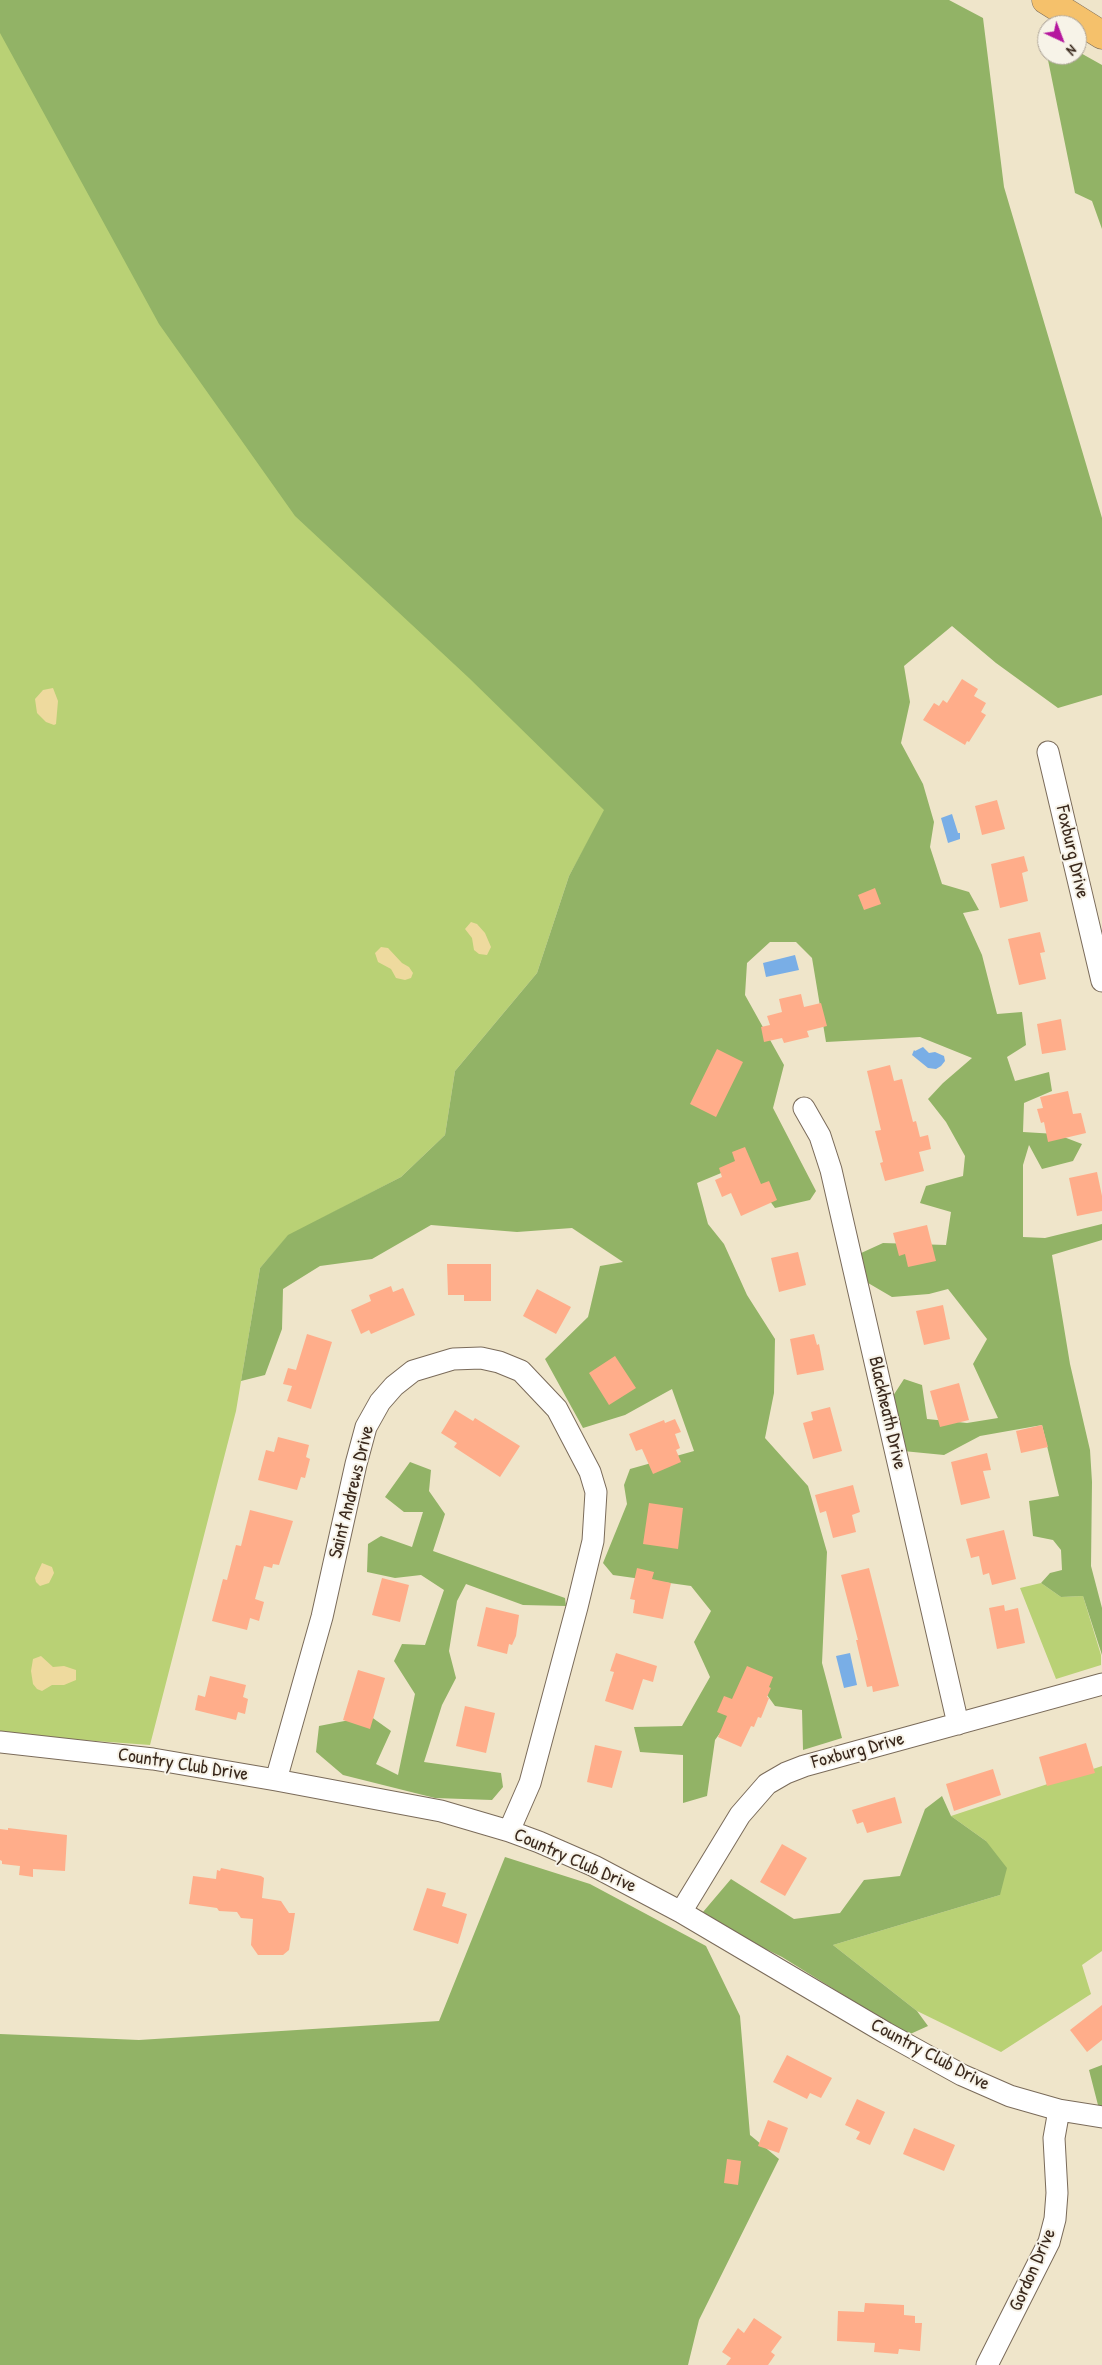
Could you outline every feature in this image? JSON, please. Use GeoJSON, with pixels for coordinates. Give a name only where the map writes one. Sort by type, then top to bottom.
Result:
{"type":"FeatureCollection","features":[{"type":"Feature","properties":{"kind":"highway"},"geometry":{"type":"LineString","coordinates":[[1046,0],[1102,35]]}},
{"type":"Feature","properties":{"kind":"street","name":"Foxburg Drive"},"geometry":{"type":"LineString","coordinates":[[1048,752],[1102,981]]}},
{"type":"Feature","properties":{"kind":"street","name":"Blackheath Drive"},"geometry":{"type":"LineString","coordinates":[[804,1108],[820,1136],[831,1170],[958,1724]]}},
{"type":"Feature","properties":{"kind":"street","name":"Saint Andrews Drive"},"geometry":{"type":"LineString","coordinates":[[276,1780],[322,1616],[366,1427],[380,1402],[394,1386],[413,1371],[433,1363],[453,1359],[490,1360],[521,1371],[557,1409],[590,1472],[596,1492],[592,1541],[577,1607],[530,1783],[509,1831]]}},
{"type":"Feature","properties":{"kind":"street","name":"Foxburg Drive"},"geometry":{"type":"LineString","coordinates":[[681,1912],[735,1822],[754,1797],[767,1784],[804,1766],[1102,1684]]}},
{"type":"Feature","properties":{"kind":"street","name":"Country Club Drive"},"geometry":{"type":"LineString","coordinates":[[0,1742],[153,1759],[276,1780],[441,1812],[509,1831],[594,1866],[681,1912],[886,2034],[962,2075],[1010,2096],[1059,2110],[1102,2117]]}},
{"type":"Feature","properties":{"kind":"street","name":"Gordon Drive"},"geometry":{"type":"LineString","coordinates":[[987,2365],[1049,2242],[1055,2219],[1057,2193],[1054,2138],[1059,2110]]}},
{"type":"Feature","properties":{"kind":"green space"},"geometry":{"type":"Polygon","coordinates":[[[0,0],[17,0],[608,805],[569,876],[537,973],[455,1071],[445,1135],[401,1177],[288,1236],[260,1268],[236,1411],[150,1745],[0,1734],[0,0]]]}},
{"type":"Feature","properties":{"kind":"green space"},"geometry":{"type":"Polygon","coordinates":[[[0,0],[949,0],[983,18],[1004,187],[1102,518],[1102,695],[1058,708],[996,663],[952,626],[904,666],[910,702],[901,743],[923,784],[934,822],[930,847],[942,884],[969,892],[979,910],[963,913],[982,955],[997,1014],[1022,1012],[1026,1045],[1007,1057],[1015,1081],[1049,1072],[1052,1091],[1024,1103],[1023,1132],[1056,1134],[1082,1144],[1073,1161],[1042,1169],[1029,1145],[1023,1165],[1023,1237],[1045,1238],[1102,1224],[1102,1240],[1052,1255],[1070,1364],[1090,1450],[1092,1482],[1091,1566],[1102,1608],[1102,1655],[1083,1596],[1061,1597],[1041,1583],[1050,1573],[1062,1570],[1061,1550],[1053,1540],[1033,1536],[1029,1501],[1059,1496],[1042,1425],[980,1436],[944,1455],[903,1451],[891,1399],[904,1379],[922,1385],[927,1419],[967,1423],[998,1418],[973,1364],[987,1339],[948,1289],[929,1294],[892,1297],[863,1280],[859,1254],[883,1243],[946,1245],[951,1212],[920,1203],[926,1186],[963,1176],[965,1156],[946,1122],[928,1099],[972,1058],[920,1037],[826,1042],[812,958],[796,942],[770,942],[747,963],[745,995],[784,1065],[773,1108],[816,1191],[810,1200],[775,1208],[743,1164],[697,1183],[708,1224],[724,1244],[747,1295],[775,1339],[774,1393],[765,1438],[808,1486],[827,1552],[822,1663],[842,1738],[803,1750],[802,1710],[775,1706],[757,1681],[715,1740],[707,1796],[683,1803],[683,1755],[640,1752],[634,1727],[682,1726],[710,1677],[694,1642],[711,1611],[691,1586],[613,1575],[603,1563],[627,1504],[624,1485],[630,1469],[694,1451],[672,1389],[625,1415],[583,1428],[545,1359],[588,1317],[600,1266],[623,1262],[572,1228],[517,1232],[431,1225],[372,1259],[320,1266],[283,1289],[282,1329],[265,1375],[241,1381],[260,1268],[288,1235],[401,1177],[445,1135],[455,1071],[537,973],[569,876],[604,810],[469,678],[295,516],[159,324],[0,33],[0,0]]]}},
{"type":"Feature","properties":{"kind":"green space"},"geometry":{"type":"Polygon","coordinates":[[[1087,57],[1102,65],[1102,229],[1092,201],[1075,193],[1049,65],[1087,65],[1087,57]]]}},
{"type":"Feature","properties":{"kind":"green space"},"geometry":{"type":"Polygon","coordinates":[[[410,1462],[431,1470],[429,1491],[445,1514],[433,1551],[565,1598],[566,1606],[523,1605],[466,1584],[457,1601],[449,1651],[456,1678],[442,1705],[424,1762],[501,1773],[503,1787],[492,1800],[435,1798],[343,1775],[316,1752],[319,1726],[370,1716],[391,1731],[376,1764],[398,1775],[415,1694],[394,1661],[402,1644],[425,1645],[444,1590],[421,1575],[395,1578],[367,1572],[368,1544],[381,1536],[412,1547],[423,1512],[404,1512],[385,1497],[410,1462]]]}},
{"type":"Feature","properties":{"kind":"green space"},"geometry":{"type":"Polygon","coordinates":[[[1041,1583],[1061,1597],[1083,1596],[1101,1655],[1101,1665],[1056,1679],[1020,1588],[1041,1583]]]}},
{"type":"Feature","properties":{"kind":"green space"},"geometry":{"type":"Polygon","coordinates":[[[1102,1766],[1102,1951],[1082,1965],[1091,1994],[1001,2052],[917,2011],[833,1945],[1000,1895],[986,1841],[951,1816],[1102,1766]]]}},
{"type":"Feature","properties":{"kind":"green space"},"geometry":{"type":"Polygon","coordinates":[[[942,1796],[951,1816],[986,1841],[1007,1868],[1000,1895],[833,1945],[917,2011],[928,2026],[908,2035],[782,1957],[735,1934],[703,1912],[731,1879],[794,1919],[840,1913],[864,1880],[900,1876],[925,1809],[942,1796]]]}},
{"type":"Feature","properties":{"kind":"green space"},"geometry":{"type":"Polygon","coordinates":[[[505,1857],[590,1884],[706,1946],[740,2016],[750,2135],[779,2159],[699,2320],[688,2365],[0,2365],[0,2034],[139,2040],[439,2021],[505,1857]]]}},
{"type":"Feature","properties":{"kind":"green space"},"geometry":{"type":"Polygon","coordinates":[[[1102,2065],[1102,2109],[1099,2109],[1089,2070],[1102,2065]]]}},
{"type":"Feature","properties":{"kind":"sand"},"geometry":{"type":"Polygon","coordinates":[[[53,688],[58,701],[56,724],[54,725],[46,722],[37,713],[35,699],[43,690],[53,688]]]}},
{"type":"Feature","properties":{"kind":"sand"},"geometry":{"type":"Polygon","coordinates":[[[471,922],[477,924],[485,933],[491,947],[487,955],[479,954],[474,950],[472,938],[465,929],[471,922]]]}},
{"type":"Feature","properties":{"kind":"sand"},"geometry":{"type":"Polygon","coordinates":[[[381,947],[388,948],[402,963],[409,967],[413,973],[411,978],[405,980],[396,978],[391,969],[378,962],[375,953],[381,947]]]}},
{"type":"Feature","properties":{"kind":"sand"},"geometry":{"type":"Polygon","coordinates":[[[42,1563],[52,1567],[54,1573],[49,1583],[40,1586],[35,1578],[42,1563]]]}},
{"type":"Feature","properties":{"kind":"sand"},"geometry":{"type":"Polygon","coordinates":[[[41,1656],[53,1667],[64,1666],[76,1670],[76,1680],[64,1685],[52,1685],[42,1691],[37,1689],[33,1684],[31,1671],[33,1659],[41,1656]]]}},
{"type":"Feature","properties":{"kind":"water"},"geometry":{"type":"Polygon","coordinates":[[[952,814],[958,833],[960,833],[960,839],[948,843],[941,818],[952,814]]]}},
{"type":"Feature","properties":{"kind":"water"},"geometry":{"type":"Polygon","coordinates":[[[795,955],[799,970],[766,977],[763,963],[795,955]]]}},
{"type":"Feature","properties":{"kind":"water"},"geometry":{"type":"Polygon","coordinates":[[[923,1047],[929,1053],[935,1052],[944,1056],[945,1061],[941,1066],[936,1069],[928,1068],[912,1055],[914,1050],[923,1047]]]}},
{"type":"Feature","properties":{"kind":"water"},"geometry":{"type":"Polygon","coordinates":[[[850,1653],[857,1685],[844,1688],[836,1656],[850,1653]]]}},
{"type":"Feature","properties":{"kind":"building"},"geometry":{"type":"Polygon","coordinates":[[[962,679],[978,689],[974,696],[986,703],[981,712],[986,715],[969,742],[967,741],[965,745],[923,720],[934,703],[939,706],[943,700],[947,703],[962,679]]]}},
{"type":"Feature","properties":{"kind":"building"},"geometry":{"type":"Polygon","coordinates":[[[997,800],[1005,829],[982,835],[975,806],[997,800]]]}},
{"type":"Feature","properties":{"kind":"building"},"geometry":{"type":"Polygon","coordinates":[[[1024,856],[1028,871],[1022,873],[1028,901],[1000,908],[991,864],[1024,856]]]}},
{"type":"Feature","properties":{"kind":"building"},"geometry":{"type":"Polygon","coordinates":[[[875,888],[881,904],[864,910],[858,895],[875,888]]]}},
{"type":"Feature","properties":{"kind":"building"},"geometry":{"type":"Polygon","coordinates":[[[1040,932],[1045,952],[1040,953],[1046,979],[1019,985],[1008,939],[1040,932]]]}},
{"type":"Feature","properties":{"kind":"building"},"geometry":{"type":"Polygon","coordinates":[[[801,994],[804,1007],[821,1003],[827,1026],[807,1031],[809,1037],[784,1043],[782,1038],[764,1042],[761,1027],[770,1025],[767,1016],[782,1012],[779,999],[801,994]]]}},
{"type":"Feature","properties":{"kind":"building"},"geometry":{"type":"Polygon","coordinates":[[[1061,1019],[1066,1050],[1042,1054],[1037,1024],[1061,1019]]]}},
{"type":"Feature","properties":{"kind":"building"},"geometry":{"type":"Polygon","coordinates":[[[717,1049],[743,1062],[716,1117],[690,1104],[717,1049]]]}},
{"type":"Feature","properties":{"kind":"building"},"geometry":{"type":"Polygon","coordinates":[[[890,1065],[894,1081],[902,1079],[913,1122],[916,1121],[920,1137],[928,1135],[931,1149],[919,1152],[924,1171],[885,1181],[880,1163],[883,1162],[875,1131],[881,1130],[867,1071],[890,1065]]]}},
{"type":"Feature","properties":{"kind":"building"},"geometry":{"type":"Polygon","coordinates":[[[1068,1091],[1073,1114],[1081,1113],[1086,1133],[1048,1142],[1044,1122],[1041,1123],[1037,1109],[1043,1108],[1040,1097],[1068,1091]]]}},
{"type":"Feature","properties":{"kind":"building"},"geometry":{"type":"Polygon","coordinates":[[[745,1147],[761,1184],[769,1181],[777,1200],[741,1216],[731,1193],[722,1197],[715,1180],[722,1177],[719,1168],[735,1161],[732,1152],[745,1147]]]}},
{"type":"Feature","properties":{"kind":"building"},"geometry":{"type":"Polygon","coordinates":[[[1097,1172],[1102,1196],[1102,1211],[1077,1216],[1069,1178],[1097,1172]]]}},
{"type":"Feature","properties":{"kind":"building"},"geometry":{"type":"Polygon","coordinates":[[[927,1225],[936,1261],[908,1267],[905,1254],[899,1256],[893,1233],[927,1225]]]}},
{"type":"Feature","properties":{"kind":"building"},"geometry":{"type":"Polygon","coordinates":[[[798,1252],[806,1285],[779,1292],[771,1258],[798,1252]]]}},
{"type":"Feature","properties":{"kind":"building"},"geometry":{"type":"Polygon","coordinates":[[[447,1264],[491,1264],[491,1301],[464,1301],[464,1295],[448,1295],[447,1264]]]}},
{"type":"Feature","properties":{"kind":"building"},"geometry":{"type":"Polygon","coordinates":[[[391,1286],[393,1292],[403,1288],[415,1315],[371,1334],[369,1330],[361,1334],[351,1310],[371,1301],[369,1295],[391,1286]]]}},
{"type":"Feature","properties":{"kind":"building"},"geometry":{"type":"Polygon","coordinates":[[[537,1289],[571,1307],[556,1334],[523,1316],[537,1289]]]}},
{"type":"Feature","properties":{"kind":"building"},"geometry":{"type":"Polygon","coordinates":[[[943,1305],[950,1339],[924,1345],[916,1311],[943,1305]]]}},
{"type":"Feature","properties":{"kind":"building"},"geometry":{"type":"Polygon","coordinates":[[[307,1334],[332,1342],[311,1409],[287,1401],[292,1386],[283,1384],[288,1368],[296,1370],[307,1334]]]}},
{"type":"Feature","properties":{"kind":"building"},"geometry":{"type":"Polygon","coordinates":[[[814,1334],[817,1345],[819,1344],[824,1370],[797,1375],[790,1339],[814,1334]]]}},
{"type":"Feature","properties":{"kind":"building"},"geometry":{"type":"Polygon","coordinates":[[[615,1356],[636,1388],[609,1405],[589,1373],[615,1356]]]}},
{"type":"Feature","properties":{"kind":"building"},"geometry":{"type":"Polygon","coordinates":[[[959,1383],[969,1420],[940,1427],[930,1391],[959,1383]]]}},
{"type":"Feature","properties":{"kind":"building"},"geometry":{"type":"Polygon","coordinates":[[[830,1407],[842,1451],[813,1459],[803,1423],[813,1420],[811,1412],[830,1407]]]}},
{"type":"Feature","properties":{"kind":"building"},"geometry":{"type":"Polygon","coordinates":[[[455,1410],[473,1421],[475,1418],[520,1446],[500,1477],[454,1447],[457,1443],[441,1433],[455,1410]]]}},
{"type":"Feature","properties":{"kind":"building"},"geometry":{"type":"Polygon","coordinates":[[[675,1419],[681,1432],[675,1434],[680,1448],[676,1450],[681,1462],[653,1474],[642,1449],[636,1451],[629,1434],[664,1420],[665,1423],[675,1419]]]}},
{"type":"Feature","properties":{"kind":"building"},"geometry":{"type":"Polygon","coordinates":[[[1042,1425],[1048,1447],[1021,1453],[1016,1431],[1042,1425]]]}},
{"type":"Feature","properties":{"kind":"building"},"geometry":{"type":"Polygon","coordinates":[[[278,1437],[309,1445],[306,1457],[310,1459],[305,1478],[301,1477],[297,1490],[258,1480],[266,1450],[274,1452],[278,1437]]]}},
{"type":"Feature","properties":{"kind":"building"},"geometry":{"type":"Polygon","coordinates":[[[987,1453],[991,1470],[983,1471],[990,1498],[961,1505],[951,1462],[987,1453]]]}},
{"type":"Feature","properties":{"kind":"building"},"geometry":{"type":"Polygon","coordinates":[[[853,1485],[860,1512],[852,1515],[856,1532],[833,1538],[826,1511],[820,1513],[815,1495],[853,1485]]]}},
{"type":"Feature","properties":{"kind":"building"},"geometry":{"type":"Polygon","coordinates":[[[649,1503],[683,1508],[678,1549],[643,1544],[649,1503]]]}},
{"type":"Feature","properties":{"kind":"building"},"geometry":{"type":"Polygon","coordinates":[[[250,1510],[293,1521],[279,1565],[273,1564],[272,1568],[264,1566],[255,1599],[264,1602],[259,1621],[250,1618],[247,1630],[212,1621],[223,1579],[227,1580],[236,1545],[241,1546],[250,1510]]]}},
{"type":"Feature","properties":{"kind":"building"},"geometry":{"type":"Polygon","coordinates":[[[1004,1530],[1016,1579],[992,1585],[989,1573],[983,1575],[979,1556],[971,1558],[966,1539],[1004,1530]]]}},
{"type":"Feature","properties":{"kind":"building"},"geometry":{"type":"Polygon","coordinates":[[[637,1568],[654,1572],[652,1579],[671,1583],[663,1619],[633,1613],[635,1600],[630,1599],[637,1568]]]}},
{"type":"Feature","properties":{"kind":"building"},"geometry":{"type":"Polygon","coordinates":[[[869,1568],[899,1686],[873,1692],[872,1686],[867,1687],[856,1640],[858,1640],[841,1575],[869,1568]]]}},
{"type":"Feature","properties":{"kind":"building"},"geometry":{"type":"Polygon","coordinates":[[[382,1578],[409,1585],[400,1622],[372,1615],[382,1578]]]}},
{"type":"Feature","properties":{"kind":"building"},"geometry":{"type":"Polygon","coordinates":[[[1004,1605],[1005,1611],[1018,1608],[1025,1643],[997,1649],[989,1608],[1004,1605]]]}},
{"type":"Feature","properties":{"kind":"building"},"geometry":{"type":"Polygon","coordinates":[[[486,1607],[519,1615],[516,1636],[512,1645],[509,1644],[507,1654],[477,1646],[486,1607]]]}},
{"type":"Feature","properties":{"kind":"building"},"geometry":{"type":"Polygon","coordinates":[[[616,1653],[657,1666],[653,1682],[643,1679],[633,1710],[605,1701],[614,1672],[610,1671],[616,1653]]]}},
{"type":"Feature","properties":{"kind":"building"},"geometry":{"type":"Polygon","coordinates":[[[747,1666],[773,1677],[767,1697],[769,1698],[761,1718],[758,1717],[754,1727],[751,1726],[741,1747],[718,1737],[727,1716],[717,1712],[724,1696],[732,1699],[747,1666]]]}},
{"type":"Feature","properties":{"kind":"building"},"geometry":{"type":"Polygon","coordinates":[[[358,1670],[385,1678],[370,1729],[343,1720],[358,1670]]]}},
{"type":"Feature","properties":{"kind":"building"},"geometry":{"type":"Polygon","coordinates":[[[210,1676],[246,1685],[243,1697],[248,1699],[245,1714],[238,1712],[236,1720],[195,1710],[198,1695],[205,1697],[210,1676]]]}},
{"type":"Feature","properties":{"kind":"building"},"geometry":{"type":"Polygon","coordinates":[[[465,1706],[495,1713],[486,1753],[456,1746],[465,1706]]]}},
{"type":"Feature","properties":{"kind":"building"},"geometry":{"type":"Polygon","coordinates":[[[1086,1743],[1095,1773],[1047,1786],[1039,1757],[1086,1743]]]}},
{"type":"Feature","properties":{"kind":"building"},"geometry":{"type":"Polygon","coordinates":[[[595,1745],[622,1751],[612,1788],[587,1782],[595,1745]]]}},
{"type":"Feature","properties":{"kind":"building"},"geometry":{"type":"Polygon","coordinates":[[[993,1769],[1001,1795],[954,1811],[946,1784],[993,1769]]]}},
{"type":"Feature","properties":{"kind":"building"},"geometry":{"type":"Polygon","coordinates":[[[895,1797],[902,1823],[867,1833],[863,1822],[857,1824],[852,1810],[895,1797]]]}},
{"type":"Feature","properties":{"kind":"building"},"geometry":{"type":"Polygon","coordinates":[[[8,1828],[67,1835],[65,1871],[33,1869],[33,1877],[19,1875],[20,1866],[2,1864],[0,1860],[0,1829],[8,1830],[8,1828]]]}},
{"type":"Feature","properties":{"kind":"building"},"geometry":{"type":"Polygon","coordinates":[[[782,1844],[807,1858],[785,1896],[760,1882],[782,1844]]]}},
{"type":"Feature","properties":{"kind":"building"},"geometry":{"type":"Polygon","coordinates":[[[221,1868],[261,1876],[264,1878],[262,1898],[281,1901],[289,1913],[295,1913],[289,1950],[283,1955],[258,1955],[251,1945],[253,1919],[241,1918],[237,1912],[219,1911],[217,1908],[189,1904],[193,1876],[216,1879],[217,1870],[220,1871],[221,1868]]]}},
{"type":"Feature","properties":{"kind":"building"},"geometry":{"type":"Polygon","coordinates":[[[427,1888],[446,1893],[442,1906],[467,1914],[458,1944],[413,1930],[427,1888]]]}},
{"type":"Feature","properties":{"kind":"building"},"geometry":{"type":"Polygon","coordinates":[[[1102,2005],[1102,2040],[1087,2052],[1070,2030],[1102,2005]]]}},
{"type":"Feature","properties":{"kind":"building"},"geometry":{"type":"Polygon","coordinates":[[[787,2055],[832,2078],[821,2098],[810,2093],[807,2099],[773,2082],[787,2055]]]}},
{"type":"Feature","properties":{"kind":"building"},"geometry":{"type":"Polygon","coordinates":[[[857,2099],[885,2112],[870,2145],[856,2139],[860,2132],[845,2125],[857,2099]]]}},
{"type":"Feature","properties":{"kind":"building"},"geometry":{"type":"Polygon","coordinates":[[[768,2120],[788,2128],[779,2153],[758,2146],[768,2120]]]}},
{"type":"Feature","properties":{"kind":"building"},"geometry":{"type":"Polygon","coordinates":[[[914,2128],[955,2145],[944,2171],[903,2154],[914,2128]]]}},
{"type":"Feature","properties":{"kind":"building"},"geometry":{"type":"Polygon","coordinates":[[[727,2159],[741,2161],[738,2185],[724,2183],[727,2159]]]}},
{"type":"Feature","properties":{"kind":"building"},"geometry":{"type":"Polygon","coordinates":[[[865,2303],[904,2305],[904,2315],[915,2316],[915,2323],[922,2323],[920,2351],[899,2349],[898,2354],[874,2352],[875,2343],[837,2341],[838,2311],[864,2312],[865,2303]]]}},
{"type":"Feature","properties":{"kind":"building"},"geometry":{"type":"Polygon","coordinates":[[[754,2318],[782,2337],[771,2352],[775,2355],[768,2365],[726,2365],[731,2358],[722,2352],[738,2328],[744,2333],[754,2318]]]}}]}
